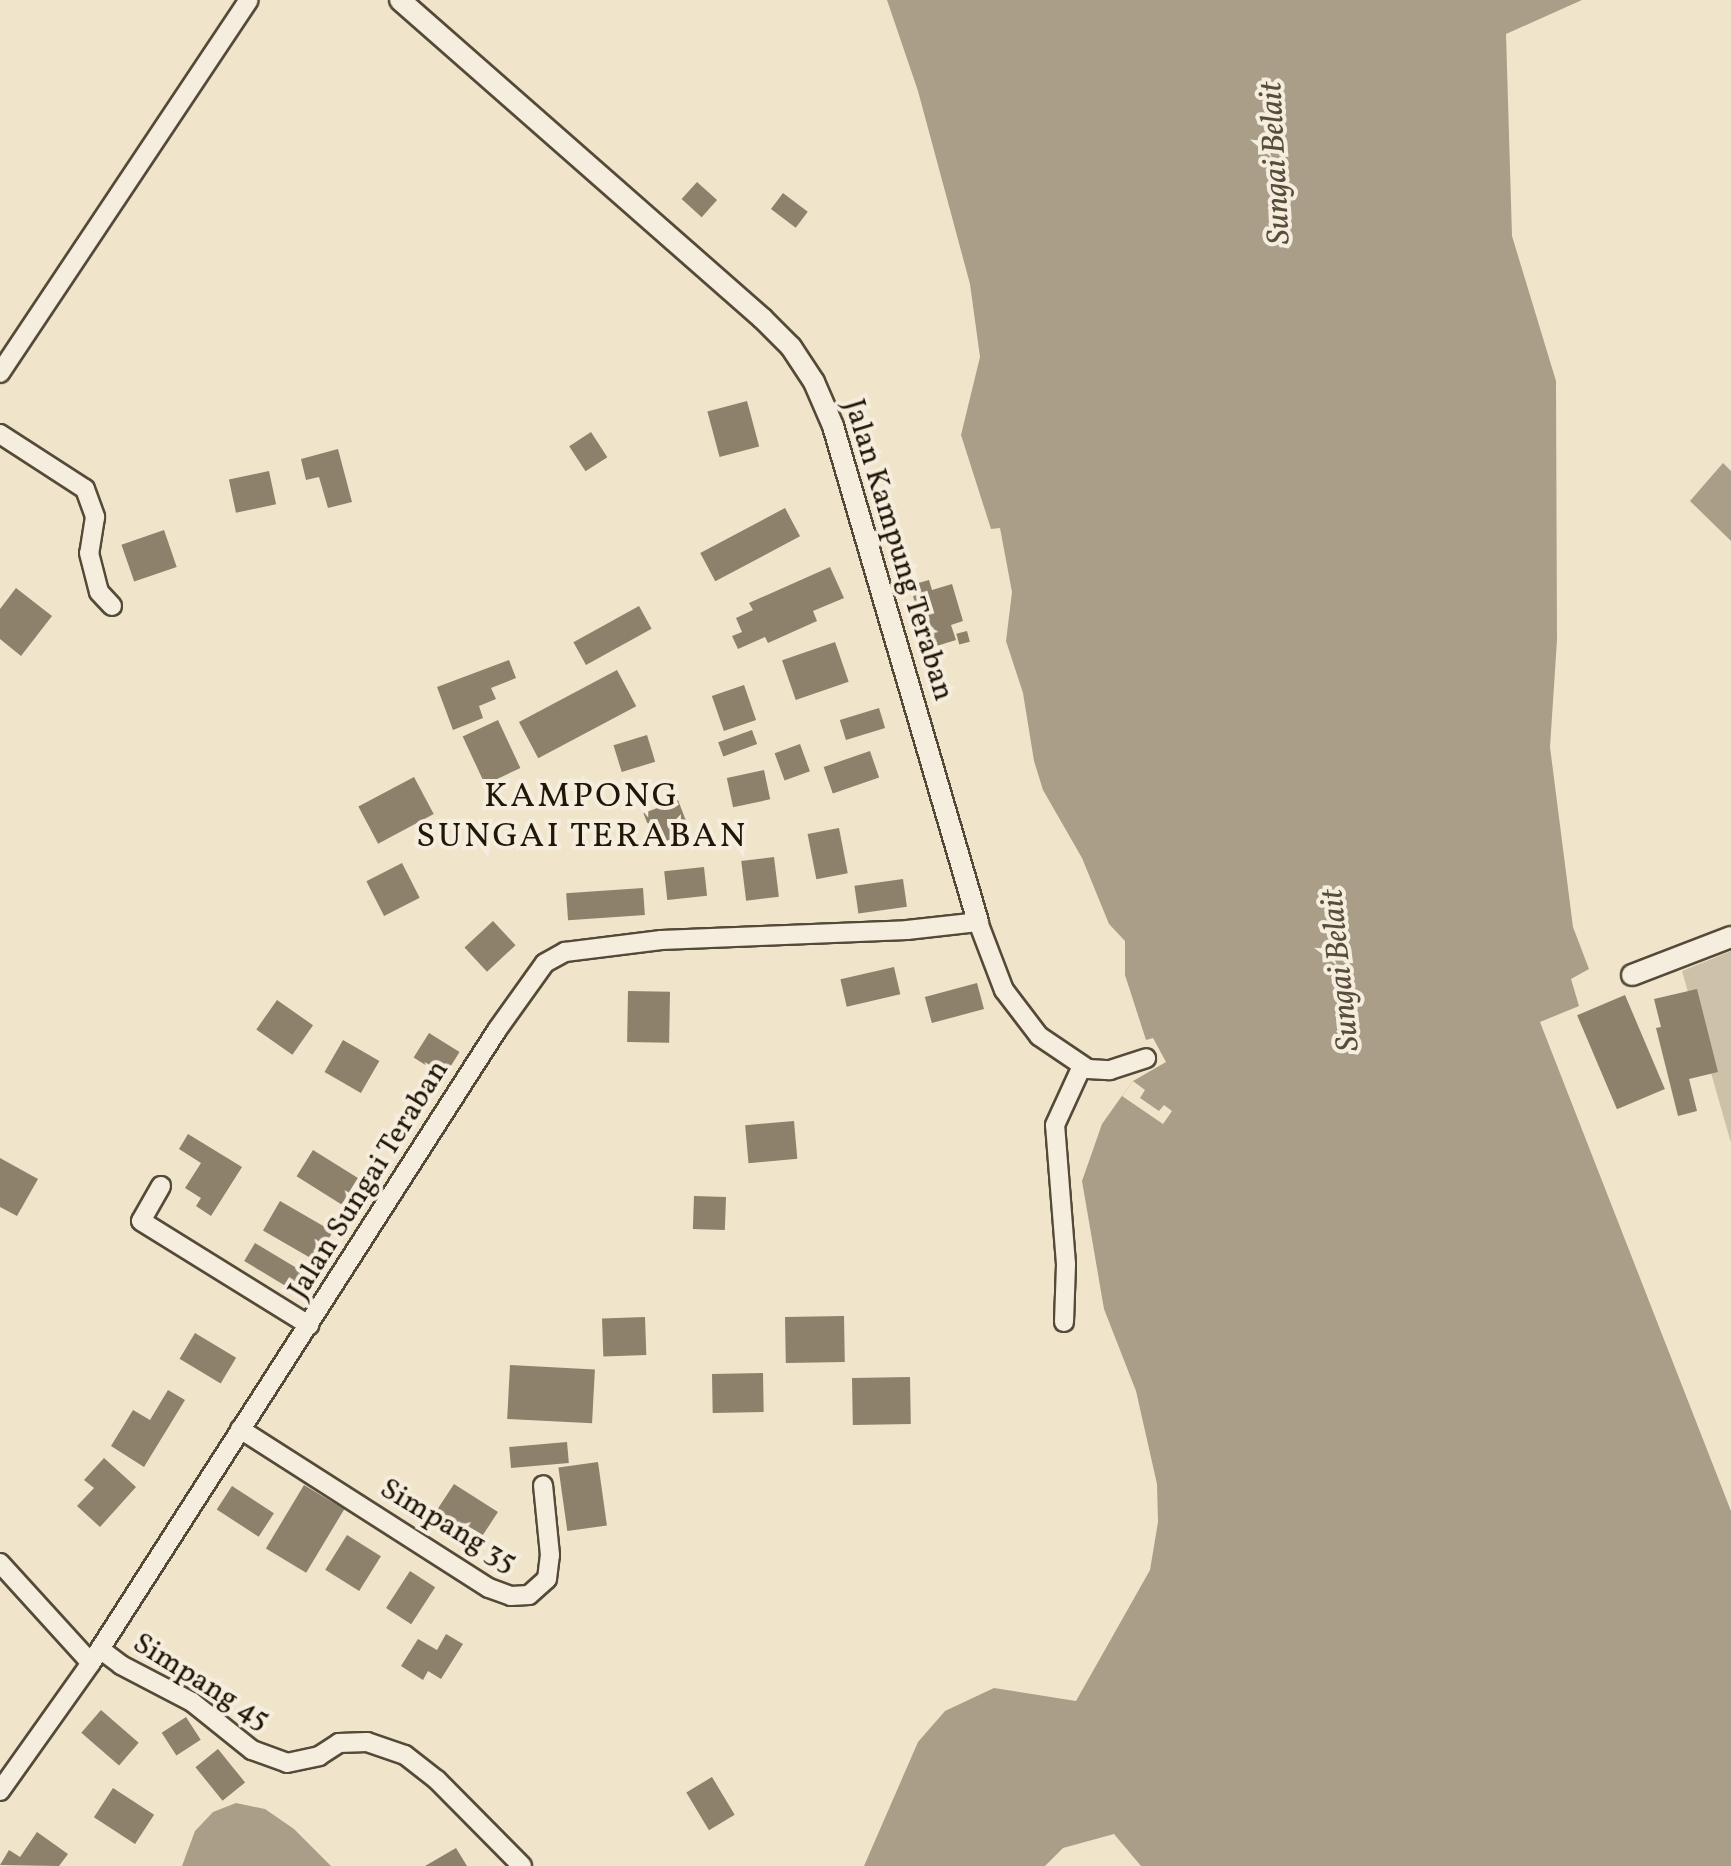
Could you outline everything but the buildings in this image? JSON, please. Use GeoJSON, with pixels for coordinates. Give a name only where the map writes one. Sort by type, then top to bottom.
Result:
{"type":"FeatureCollection","features":[{"type":"Feature","properties":{"kind":"street"},"geometry":{"type":"LineString","coordinates":[[0,373],[249,0]]}},
{"type":"Feature","properties":{"kind":"street","name":"Jalan Kampung Teraban"},"geometry":{"type":"LineString","coordinates":[[400,0],[762,318],[792,348],[814,382],[833,426],[992,964],[1017,1010],[1039,1036],[1082,1066]]}},
{"type":"Feature","properties":{"kind":"street"},"geometry":{"type":"LineString","coordinates":[[0,434],[85,490],[96,518],[89,553],[99,592],[112,606]]}},
{"type":"Feature","properties":{"kind":"street","name":"Jalan Sungai Teraban"},"geometry":{"type":"LineString","coordinates":[[0,1791],[96,1656],[545,963],[565,952],[660,940],[907,930],[978,922]]}},
{"type":"Feature","properties":{"kind":"street"},"geometry":{"type":"LineString","coordinates":[[1632,975],[1731,937]]}},
{"type":"Feature","properties":{"kind":"street"},"geometry":{"type":"LineString","coordinates":[[1064,1322],[1066,1264],[1055,1125],[1082,1066],[1110,1070],[1146,1058]]}},
{"type":"Feature","properties":{"kind":"street"},"geometry":{"type":"LineString","coordinates":[[161,1186],[141,1221],[309,1325]]}},
{"type":"Feature","properties":{"kind":"street","name":"Simpang 35"},"geometry":{"type":"LineString","coordinates":[[240,1429],[489,1588],[511,1596],[529,1596],[547,1579],[550,1555],[543,1485]]}},
{"type":"Feature","properties":{"kind":"street"},"geometry":{"type":"LineString","coordinates":[[0,1564],[96,1656]]}},
{"type":"Feature","properties":{"kind":"street","name":"Simpang 45"},"geometry":{"type":"LineString","coordinates":[[96,1656],[192,1702],[252,1750],[287,1763],[319,1756],[339,1743],[368,1742],[406,1755],[522,1866]]}},
{"type":"Feature","properties":{"kind":"shaded area"},"geometry":{"type":"Polygon","coordinates":[[[1731,951],[1731,1143],[1682,971],[1731,951]]]}},
{"type":"Feature","properties":{"kind":"water","name":"Sungai Belait"},"geometry":{"type":"Polygon","coordinates":[[[887,0],[1582,0],[1506,34],[1512,236],[1556,381],[1557,640],[1550,747],[1573,927],[1589,969],[1571,979],[1579,1006],[1540,1022],[1731,1511],[1731,1866],[1141,1866],[1114,1834],[1063,1848],[1045,1866],[864,1866],[918,1742],[945,1711],[994,1688],[1076,1701],[1150,1570],[1158,1522],[1157,1484],[1136,1391],[1104,1309],[1082,1181],[1102,1124],[1133,1081],[1166,1062],[1153,1038],[1146,1040],[1125,975],[1125,941],[1109,924],[1082,858],[1043,790],[1034,761],[1023,693],[1006,641],[1012,592],[1000,528],[991,529],[961,435],[980,357],[970,284],[918,91],[887,0]]]}},
{"type":"Feature","properties":{"kind":"water"},"geometry":{"type":"Polygon","coordinates":[[[1723,463],[1731,471],[1731,541],[1690,501],[1723,463]]]}},
{"type":"Feature","properties":{"kind":"water"},"geometry":{"type":"Polygon","coordinates":[[[236,1803],[265,1809],[294,1829],[331,1866],[182,1866],[195,1831],[213,1812],[236,1803]]]}},
{"type":"Feature","properties":{"kind":"pier"},"geometry":{"type":"Polygon","coordinates":[[[1133,1081],[1145,1090],[1140,1098],[1159,1111],[1164,1105],[1172,1111],[1163,1124],[1122,1096],[1133,1081]]]}},
{"type":"Feature","properties":{"kind":"district","name":"KAMPONG SUNGAI TERABAN"},"geometry":{"type":"Point","coordinates":[582,817]}}]}
